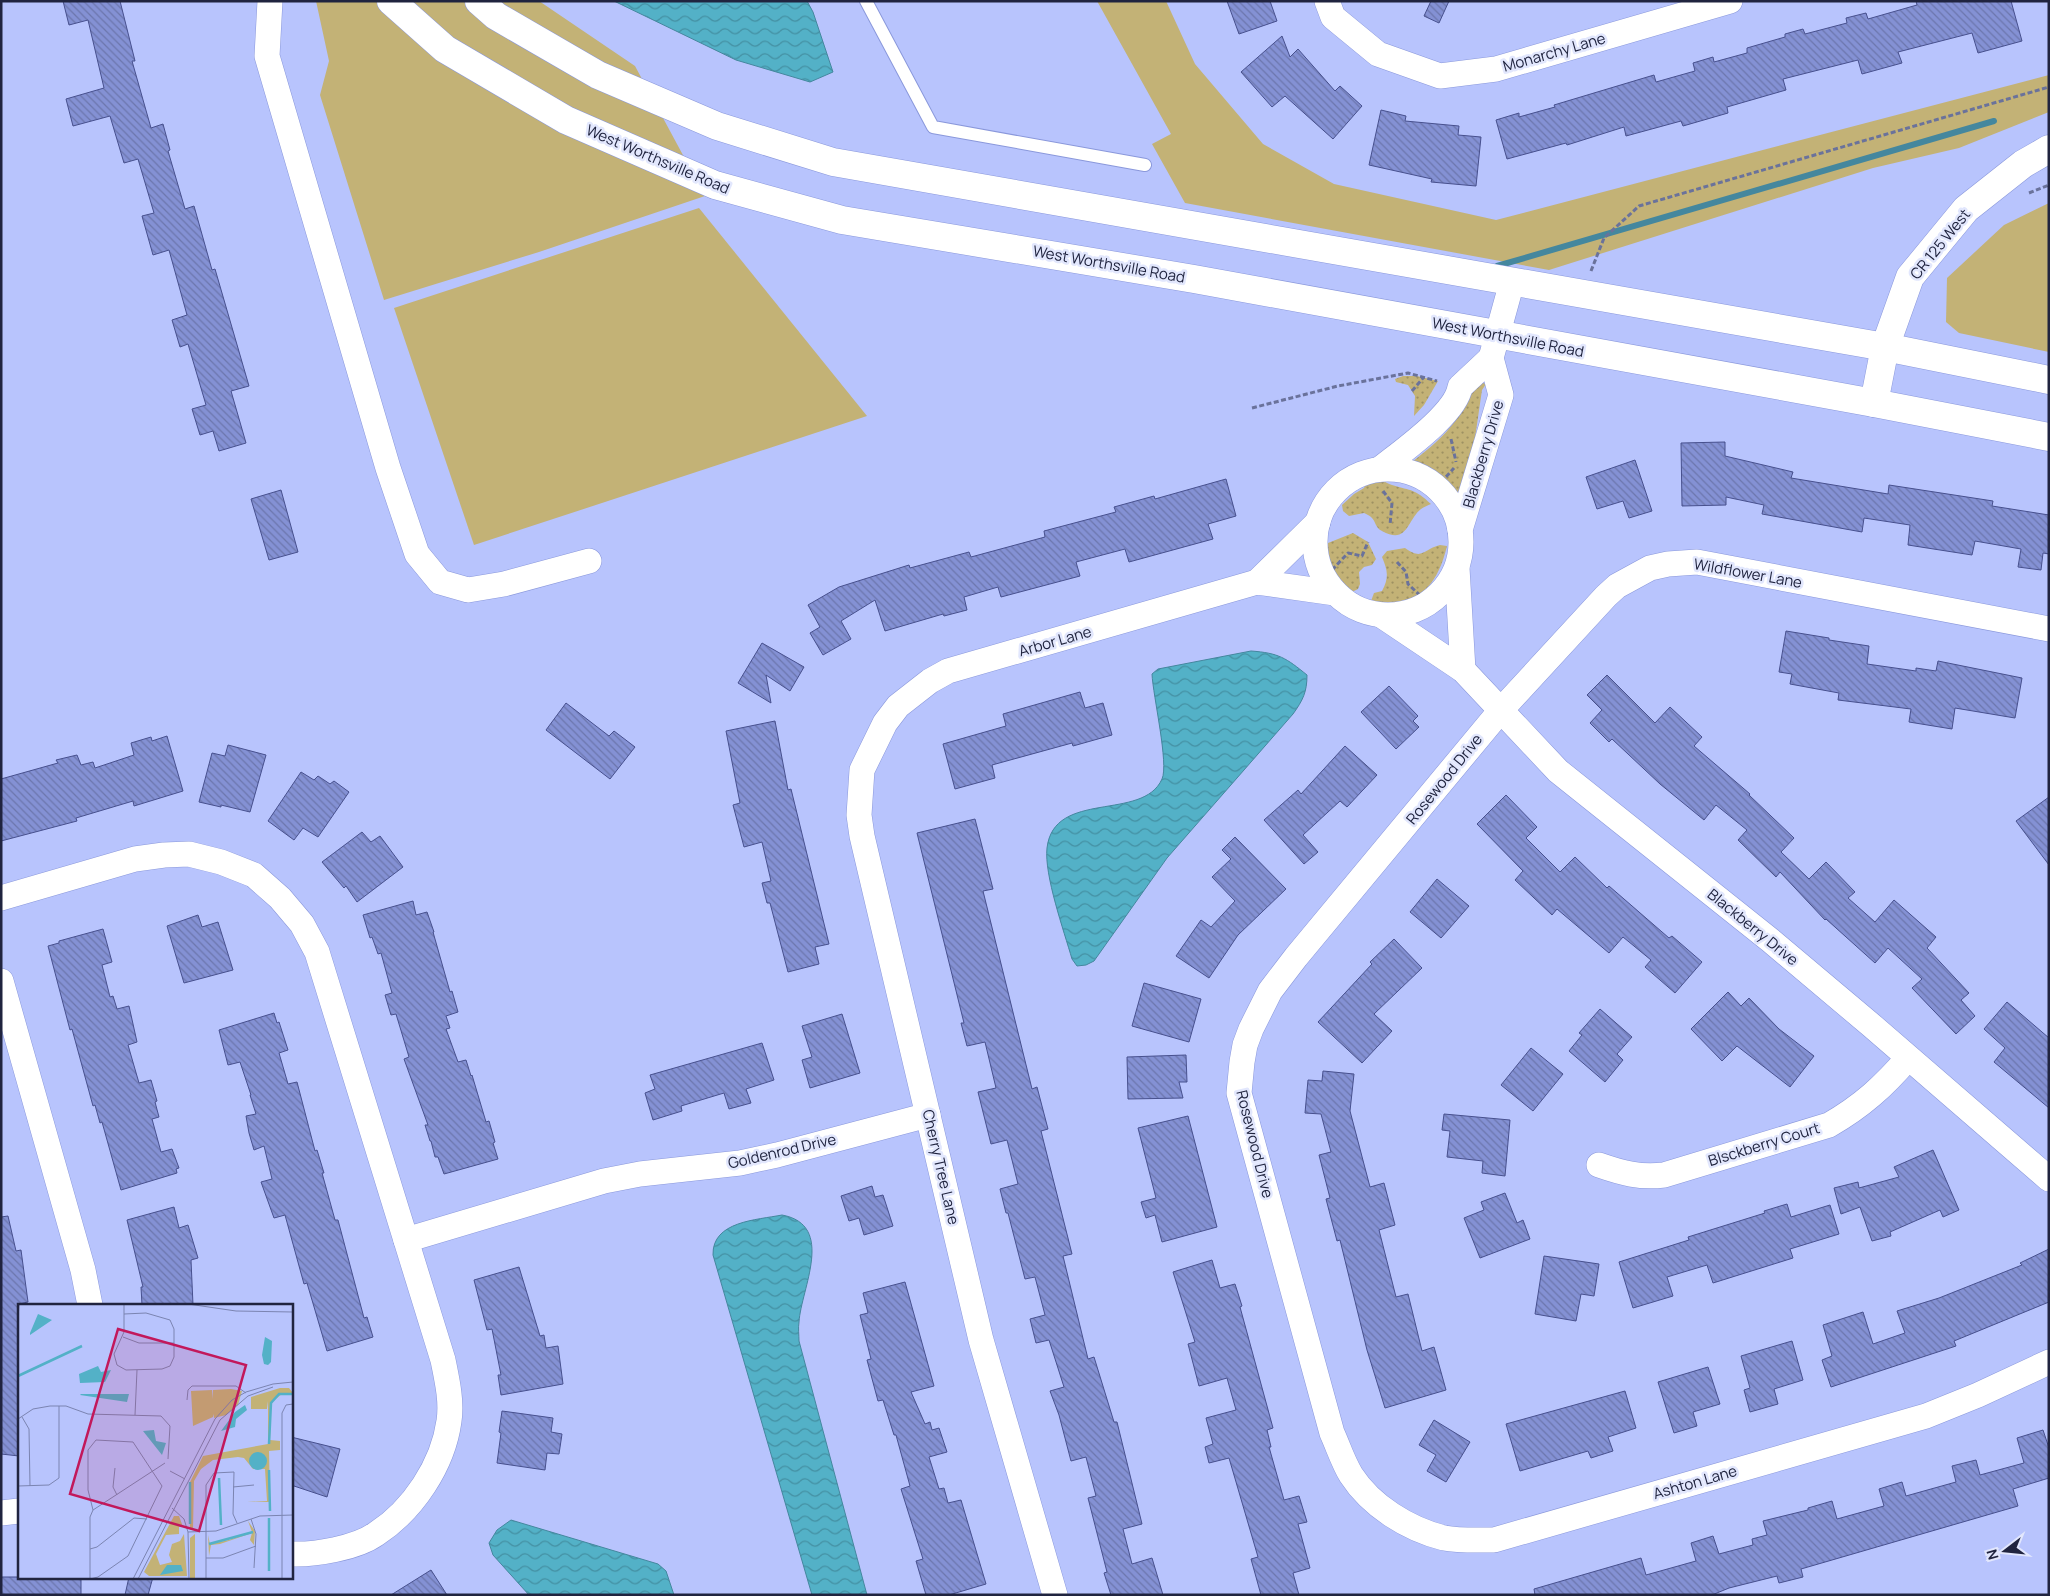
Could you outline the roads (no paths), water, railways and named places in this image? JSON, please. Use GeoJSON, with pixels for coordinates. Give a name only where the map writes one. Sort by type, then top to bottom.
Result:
{"type":"FeatureCollection","features":[{"type":"Feature","properties":{"kind":"main road","name":"West Worthsville Road"},"geometry":{"type":"LineString","coordinates":[[391,1],[445,49],[566,120],[715,186],[842,220],[1194,279],[1494,346],[1874,403],[2049,437]]}},
{"type":"Feature","properties":{"kind":"main road"},"geometry":{"type":"LineString","coordinates":[[479,1],[496,16],[598,75],[717,126],[833,162],[1885,347],[2049,380]]}},
{"type":"Feature","properties":{"kind":"main road","name":"CR 125 West"},"geometry":{"type":"LineString","coordinates":[[1874,403],[1885,347],[1910,277],[1966,209],[2022,164],[2049,149]]}},
{"type":"Feature","properties":{"kind":"street"},"geometry":{"type":"LineString","coordinates":[[270,1],[267,56],[388,468],[417,554],[440,582],[468,590],[504,584],[588,562]]}},
{"type":"Feature","properties":{"kind":"street","name":"Monarchy Lane"},"geometry":{"type":"LineString","coordinates":[[1327,1],[1333,17],[1378,54],[1440,76],[1496,69],[1730,1]]}},
{"type":"Feature","properties":{"kind":"street"},"geometry":{"type":"LineString","coordinates":[[1494,346],[1512,282]]}},
{"type":"Feature","properties":{"kind":"street","name":"Blackberry Drive"},"geometry":{"type":"LineString","coordinates":[[1375,470],[1445,415],[1459,393],[1460,387],[1494,346]]}},
{"type":"Feature","properties":{"kind":"street","name":"Blackberry Drive"},"geometry":{"type":"LineString","coordinates":[[1460,530],[1501,394],[1494,346]]}},
{"type":"Feature","properties":{"kind":"street","name":"Blackberry Drive"},"geometry":{"type":"LineString","coordinates":[[1457,568],[1446,588],[1429,604],[1406,614],[1381,615],[1364,612],[1348,604],[1330,585],[1321,572],[1315,547],[1318,522],[1326,502],[1341,486],[1359,475],[1375,470],[1402,470],[1423,478],[1441,491],[1453,509],[1460,530],[1461,549],[1457,568],[1463,670]]}},
{"type":"Feature","properties":{"kind":"street","name":"Arbor Lane"},"geometry":{"type":"LineString","coordinates":[[1257,582],[1318,522]]}},
{"type":"Feature","properties":{"kind":"street","name":"Wildflower Lane"},"geometry":{"type":"LineString","coordinates":[[1501,710],[1617,586],[1650,568],[1668,564],[1698,562],[2049,629]]}},
{"type":"Feature","properties":{"kind":"street","name":"Arbor Lane"},"geometry":{"type":"LineString","coordinates":[[877,738],[885,723],[898,706],[948,671],[1257,582],[1330,585]]}},
{"type":"Feature","properties":{"kind":"street","name":"Blackberry Drive"},"geometry":{"type":"LineString","coordinates":[[1381,615],[1463,670],[1558,771],[1770,940],[2049,1179]]}},
{"type":"Feature","properties":{"kind":"street","name":"Rosewood Drive"},"geometry":{"type":"LineString","coordinates":[[1350,1474],[1332,1433],[1239,1093],[1245,1045],[1270,991],[1280,977],[1501,710]]}},
{"type":"Feature","properties":{"kind":"street","name":"Cherry Tree Lane"},"geometry":{"type":"LineString","coordinates":[[877,738],[862,770],[859,815],[862,836],[981,1340],[1055,1595]]}},
{"type":"Feature","properties":{"kind":"street"},"geometry":{"type":"LineString","coordinates":[[1,898],[135,859],[189,854],[221,862],[254,875],[280,898],[302,924],[317,952],[443,1360],[448,1387],[449,1421],[440,1455],[423,1486],[401,1514],[375,1535],[344,1547],[307,1554],[292,1554]]}},
{"type":"Feature","properties":{"kind":"street"},"geometry":{"type":"LineString","coordinates":[[1,981],[83,1270],[90,1304]]}},
{"type":"Feature","properties":{"kind":"street","name":"Blsckberry Court"},"geometry":{"type":"LineString","coordinates":[[1599,1165],[1626,1175],[1647,1177],[1664,1175],[1829,1125],[1848,1114],[1885,1085],[1908,1058]]}},
{"type":"Feature","properties":{"kind":"street","name":"Goldenrod Drive"},"geometry":{"type":"LineString","coordinates":[[406,1240],[604,1181],[640,1174],[768,1157],[928,1116]]}},
{"type":"Feature","properties":{"kind":"street","name":"Ashton Lane"},"geometry":{"type":"LineString","coordinates":[[1350,1474],[1369,1498],[1400,1520],[1416,1528],[1445,1538],[1494,1540],[1926,1416],[1978,1395],[2049,1362]]}},
{"type":"Feature","properties":{"kind":"street"},"geometry":{"type":"LineString","coordinates":[[1,1513],[18,1511]]}},
{"type":"Feature","properties":{"kind":"lane"},"geometry":{"type":"LineString","coordinates":[[866,1],[933,127],[1145,165]]}},
{"type":"Feature","properties":{"kind":"water"},"geometry":{"type":"Polygon","coordinates":[[[614,1],[807,1],[813,12],[833,72],[810,82],[736,60],[614,1]]]}},
{"type":"Feature","properties":{"kind":"water"},"geometry":{"type":"Polygon","coordinates":[[[1251,651],[1282,657],[1307,675],[1304,696],[1293,714],[1167,858],[1094,961],[1086,965],[1077,966],[1072,959],[1055,903],[1049,873],[1047,848],[1053,830],[1065,818],[1081,812],[1137,800],[1152,792],[1162,779],[1164,759],[1152,674],[1158,669],[1251,651]]]}},
{"type":"Feature","properties":{"kind":"water"},"geometry":{"type":"Polygon","coordinates":[[[782,1215],[798,1221],[808,1231],[812,1245],[809,1276],[799,1322],[799,1341],[867,1595],[812,1595],[713,1255],[715,1244],[720,1235],[728,1229],[749,1221],[782,1215]]]}},
{"type":"Feature","properties":{"kind":"water"},"geometry":{"type":"Polygon","coordinates":[[[511,1520],[658,1564],[666,1571],[674,1595],[529,1595],[493,1555],[489,1543],[497,1530],[511,1520]]]}},
{"type":"Feature","properties":{"kind":"waterway"},"geometry":{"type":"LineString","coordinates":[[1497,266],[1994,121]]}}]}
